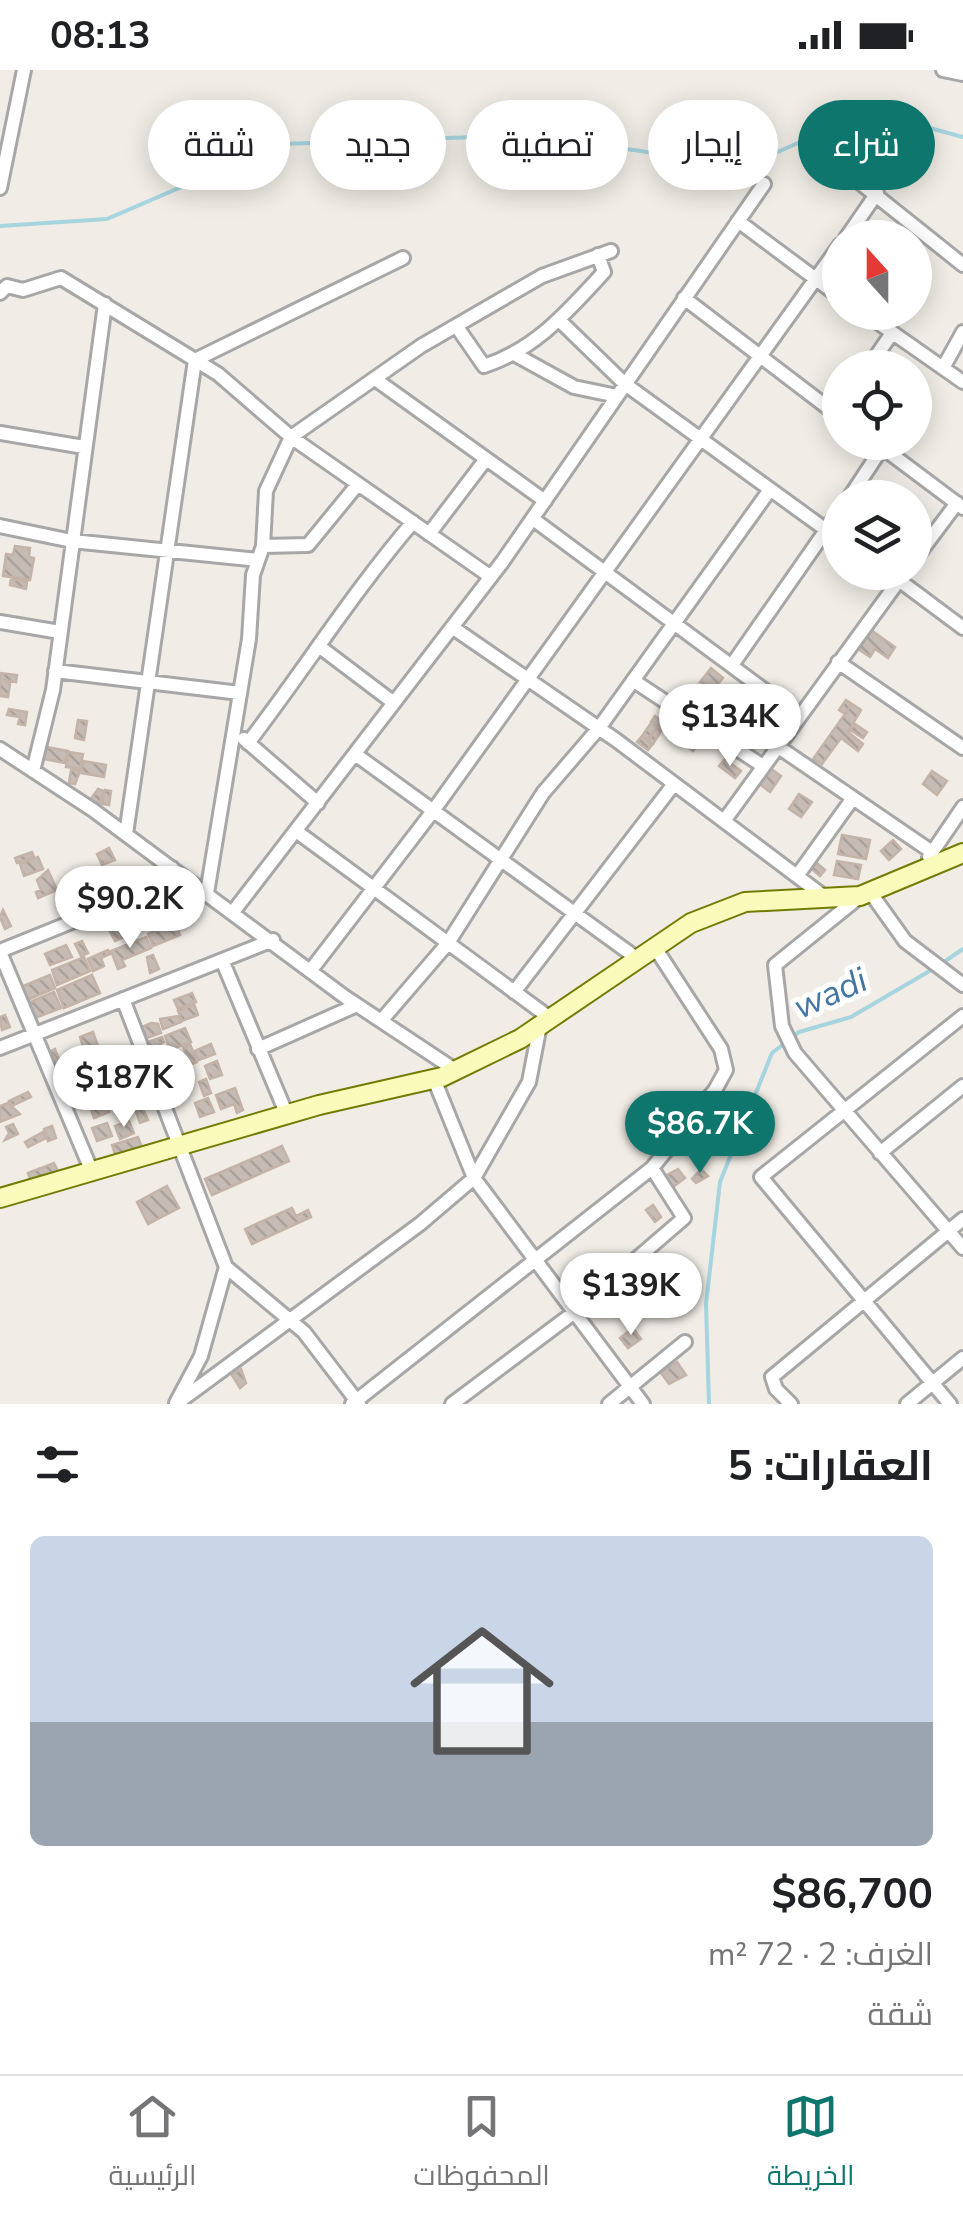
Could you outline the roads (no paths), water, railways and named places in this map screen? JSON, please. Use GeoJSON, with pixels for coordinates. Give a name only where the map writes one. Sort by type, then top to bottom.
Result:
{"type":"FeatureCollection","features":[{"type":"Feature","properties":{"kind":"street"},"geometry":{"type":"LineString","coordinates":[[0,188],[24,70]]}},
{"type":"Feature","properties":{"kind":"street"},"geometry":{"type":"LineString","coordinates":[[943,70],[963,74]]}},
{"type":"Feature","properties":{"kind":"street"},"geometry":{"type":"LineString","coordinates":[[234,912],[491,577],[760,190]]}},
{"type":"Feature","properties":{"kind":"street"},"geometry":{"type":"LineString","coordinates":[[873,190],[963,265]]}},
{"type":"Feature","properties":{"kind":"street"},"geometry":{"type":"LineString","coordinates":[[858,220],[877,193]]}},
{"type":"Feature","properties":{"kind":"street"},"geometry":{"type":"LineString","coordinates":[[738,221],[822,284]]}},
{"type":"Feature","properties":{"kind":"street"},"geometry":{"type":"LineString","coordinates":[[206,893],[261,553],[266,491],[291,437],[374,379],[457,327],[542,276],[605,253],[604,272],[560,320],[516,355],[484,366],[457,327]]}},
{"type":"Feature","properties":{"kind":"street"},"geometry":{"type":"LineString","coordinates":[[195,360],[402,258]]}},
{"type":"Feature","properties":{"kind":"street"},"geometry":{"type":"LineString","coordinates":[[310,970],[433,811],[822,272]]}},
{"type":"Feature","properties":{"kind":"street"},"geometry":{"type":"LineString","coordinates":[[0,293],[8,286],[23,290],[61,278],[195,360],[291,437],[491,577]]}},
{"type":"Feature","properties":{"kind":"street"},"geometry":{"type":"LineString","coordinates":[[684,298],[822,401]]}},
{"type":"Feature","properties":{"kind":"street"},"geometry":{"type":"LineString","coordinates":[[33,771],[56,671],[105,304]]}},
{"type":"Feature","properties":{"kind":"street"},"geometry":{"type":"LineString","coordinates":[[560,320],[621,390],[822,528]]}},
{"type":"Feature","properties":{"kind":"street"},"geometry":{"type":"LineString","coordinates":[[888,330],[963,382]]}},
{"type":"Feature","properties":{"kind":"street"},"geometry":{"type":"LineString","coordinates":[[943,368],[963,332]]}},
{"type":"Feature","properties":{"kind":"street"},"geometry":{"type":"LineString","coordinates":[[880,350],[892,333]]}},
{"type":"Feature","properties":{"kind":"street"},"geometry":{"type":"LineString","coordinates":[[516,355],[574,387],[621,390]]}},
{"type":"Feature","properties":{"kind":"street"},"geometry":{"type":"LineString","coordinates":[[126,834],[195,360]]}},
{"type":"Feature","properties":{"kind":"street"},"geometry":{"type":"LineString","coordinates":[[374,379],[545,501]]}},
{"type":"Feature","properties":{"kind":"street"},"geometry":{"type":"LineString","coordinates":[[0,433],[84,447]]}},
{"type":"Feature","properties":{"kind":"street"},"geometry":{"type":"LineString","coordinates":[[429,534],[486,459]]}},
{"type":"Feature","properties":{"kind":"street"},"geometry":{"type":"LineString","coordinates":[[899,460],[960,505],[932,539]]}},
{"type":"Feature","properties":{"kind":"street"},"geometry":{"type":"LineString","coordinates":[[0,526],[72,541],[167,552],[261,553],[308,545],[358,484]]}},
{"type":"Feature","properties":{"kind":"street"},"geometry":{"type":"LineString","coordinates":[[381,1021],[448,943],[543,793],[599,728],[769,491]]}},
{"type":"Feature","properties":{"kind":"street"},"geometry":{"type":"LineString","coordinates":[[533,519],[798,715]]}},
{"type":"Feature","properties":{"kind":"street"},"geometry":{"type":"LineString","coordinates":[[248,743],[320,647],[362,582],[413,522]]}},
{"type":"Feature","properties":{"kind":"street"},"geometry":{"type":"LineString","coordinates":[[732,665],[822,537]]}},
{"type":"Feature","properties":{"kind":"street"},"geometry":{"type":"LineString","coordinates":[[724,821],[887,590]]}},
{"type":"Feature","properties":{"kind":"street"},"geometry":{"type":"LineString","coordinates":[[916,590],[963,628]]}},
{"type":"Feature","properties":{"kind":"street"},"geometry":{"type":"LineString","coordinates":[[0,622],[60,632]]}},
{"type":"Feature","properties":{"kind":"street"},"geometry":{"type":"LineString","coordinates":[[452,627],[599,728],[826,898]]}},
{"type":"Feature","properties":{"kind":"street"},"geometry":{"type":"LineString","coordinates":[[320,647],[394,703]]}},
{"type":"Feature","properties":{"kind":"street"},"geometry":{"type":"LineString","coordinates":[[838,662],[963,748]]}},
{"type":"Feature","properties":{"kind":"street"},"geometry":{"type":"LineString","coordinates":[[56,671],[240,693]]}},
{"type":"Feature","properties":{"kind":"street"},"geometry":{"type":"LineString","coordinates":[[634,681],[762,766]]}},
{"type":"Feature","properties":{"kind":"street"},"geometry":{"type":"LineString","coordinates":[[234,732],[318,802]]}},
{"type":"Feature","properties":{"kind":"street"},"geometry":{"type":"LineString","coordinates":[[777,746],[932,852]]}},
{"type":"Feature","properties":{"kind":"street"},"geometry":{"type":"LineString","coordinates":[[0,749],[273,940],[381,1021],[444,1075],[474,1178],[643,1404]]}},
{"type":"Feature","properties":{"kind":"street"},"geometry":{"type":"LineString","coordinates":[[354,754],[635,957]]}},
{"type":"Feature","properties":{"kind":"street"},"geometry":{"type":"LineString","coordinates":[[514,992],[674,784]]}},
{"type":"Feature","properties":{"kind":"street"},"geometry":{"type":"LineString","coordinates":[[797,876],[853,798]]}},
{"type":"Feature","properties":{"kind":"street"},"geometry":{"type":"LineString","coordinates":[[919,872],[963,806]]}},
{"type":"Feature","properties":{"kind":"street"},"geometry":{"type":"LineString","coordinates":[[296,830],[514,992],[544,1021]]}},
{"type":"Feature","properties":{"kind":"street"},"geometry":{"type":"LineString","coordinates":[[963,853],[865,894],[775,965],[782,1026],[795,1053],[963,1248]]}},
{"type":"Feature","properties":{"kind":"street"},"geometry":{"type":"LineString","coordinates":[[92,1172],[0,952],[79,918],[172,868]]}},
{"type":"Feature","properties":{"kind":"street"},"geometry":{"type":"LineString","coordinates":[[0,1198],[287,1115],[444,1075],[544,1021],[635,957],[692,923],[745,902],[865,894]]}},
{"type":"Feature","properties":{"kind":"street"},"geometry":{"type":"LineString","coordinates":[[865,894],[905,941],[963,986]]}},
{"type":"Feature","properties":{"kind":"street"},"geometry":{"type":"LineString","coordinates":[[0,1048],[273,940]]}},
{"type":"Feature","properties":{"kind":"street"},"geometry":{"type":"LineString","coordinates":[[124,999],[226,1267],[292,1321],[356,1403],[652,1168],[715,1090],[726,1070],[721,1049],[654,946]]}},
{"type":"Feature","properties":{"kind":"street"},"geometry":{"type":"LineString","coordinates":[[222,960],[287,1115]]}},
{"type":"Feature","properties":{"kind":"street"},"geometry":{"type":"LineString","coordinates":[[258,1049],[357,1005]]}},
{"type":"Feature","properties":{"kind":"street"},"geometry":{"type":"LineString","coordinates":[[950,1404],[760,1178],[963,1016]]}},
{"type":"Feature","properties":{"kind":"street"},"geometry":{"type":"LineString","coordinates":[[176,1404],[292,1321],[474,1178],[529,1082],[544,1021]]}},
{"type":"Feature","properties":{"kind":"street"},"geometry":{"type":"LineString","coordinates":[[880,1153],[963,1086]]}},
{"type":"Feature","properties":{"kind":"street"},"geometry":{"type":"LineString","coordinates":[[452,1404],[576,1311],[684,1218],[652,1168]]}},
{"type":"Feature","properties":{"kind":"street"},"geometry":{"type":"LineString","coordinates":[[791,1404],[776,1389],[772,1377],[963,1219]]}},
{"type":"Feature","properties":{"kind":"street"},"geometry":{"type":"LineString","coordinates":[[176,1404],[201,1356],[226,1267]]}},
{"type":"Feature","properties":{"kind":"street"},"geometry":{"type":"LineString","coordinates":[[609,1404],[685,1342]]}},
{"type":"Feature","properties":{"kind":"street"},"geometry":{"type":"LineString","coordinates":[[906,1404],[963,1358]]}},
{"type":"Feature","properties":{"kind":"waterway","name":"wadi"},"geometry":{"type":"LineString","coordinates":[[0,226],[107,219],[281,144],[528,135],[746,166],[823,132],[926,127],[963,137]]}},
{"type":"Feature","properties":{"kind":"waterway","name":"wadi"},"geometry":{"type":"LineString","coordinates":[[941,964],[963,949]]}},
{"type":"Feature","properties":{"kind":"waterway","name":"wadi"},"geometry":{"type":"LineString","coordinates":[[709,1404],[706,1304],[720,1182],[772,1053],[799,1032],[851,1017],[933,969]]}}]}
